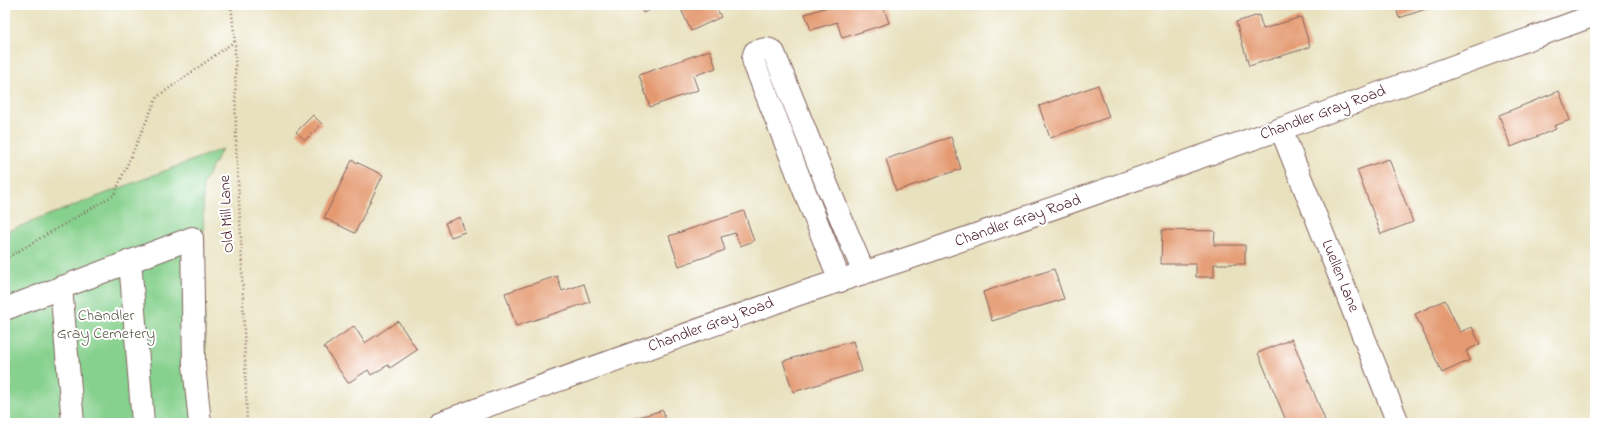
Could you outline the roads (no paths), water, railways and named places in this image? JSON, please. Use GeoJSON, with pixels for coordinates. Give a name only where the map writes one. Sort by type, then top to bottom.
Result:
{"type":"FeatureCollection","features":[{"type":"Feature","properties":{"kind":"street","name":"Chandler Gray Road"},"geometry":{"type":"LineString","coordinates":[[439,423],[840,281],[1281,129],[1595,15]]}},
{"type":"Feature","properties":{"kind":"street"},"geometry":{"type":"LineString","coordinates":[[840,281],[752,58],[755,52],[765,49],[770,50],[774,54],[864,273]]}},
{"type":"Feature","properties":{"kind":"street","name":"Luellen Lane"},"geometry":{"type":"LineString","coordinates":[[1281,129],[1398,423]]}},
{"type":"Feature","properties":{"kind":"street"},"geometry":{"type":"LineString","coordinates":[[5,309],[192,238],[194,365],[200,423]]}},
{"type":"Feature","properties":{"kind":"street"},"geometry":{"type":"LineString","coordinates":[[130,261],[142,423]]}},
{"type":"Feature","properties":{"kind":"street"},"geometry":{"type":"LineString","coordinates":[[61,287],[73,423]]}},
{"type":"Feature","properties":{"kind":"park label","name":"Chandler Gray Cemetery"},"geometry":{"type":"Point","coordinates":[106,325]}}]}
